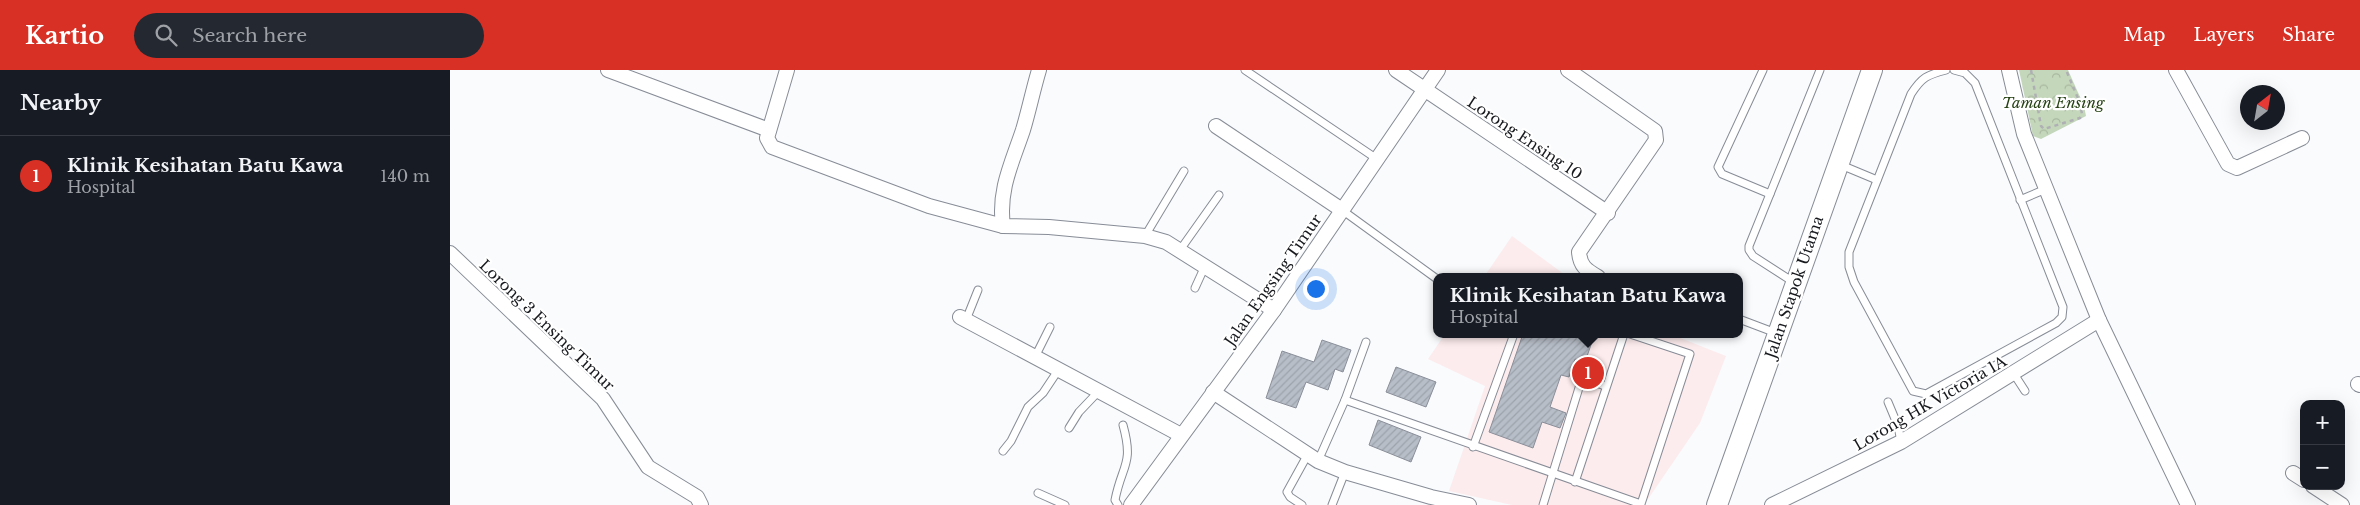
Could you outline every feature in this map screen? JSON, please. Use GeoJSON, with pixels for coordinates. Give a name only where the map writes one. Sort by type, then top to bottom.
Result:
{"type":"FeatureCollection","features":[{"type":"Feature","properties":{"kind":"main road","name":"Jalan Stapok Utama"},"geometry":{"type":"LineString","coordinates":[[1716,504],[1872,70]]}},
{"type":"Feature","properties":{"kind":"street"},"geometry":{"type":"LineString","coordinates":[[608,70],[769,130]]}},
{"type":"Feature","properties":{"kind":"street"},"geometry":{"type":"LineString","coordinates":[[787,70],[767,138],[772,147],[929,206],[1003,226],[1049,227],[1145,236],[1166,242],[1274,310]]}},
{"type":"Feature","properties":{"kind":"street"},"geometry":{"type":"LineString","coordinates":[[1003,226],[1001,211],[1005,179],[1023,129],[1039,70]]}},
{"type":"Feature","properties":{"kind":"street","name":"Lorong Ensing 10"},"geometry":{"type":"LineString","coordinates":[[1396,70],[1608,213]]}},
{"type":"Feature","properties":{"kind":"street","name":"Jalan Engsing Timur"},"geometry":{"type":"LineString","coordinates":[[1131,505],[1274,310],[1438,70]]}},
{"type":"Feature","properties":{"kind":"street"},"geometry":{"type":"LineString","coordinates":[[1568,70],[1655,131],[1656,140],[1608,213],[1579,252],[1580,263],[1592,273]]}},
{"type":"Feature","properties":{"kind":"street"},"geometry":{"type":"LineString","coordinates":[[2009,70],[2024,134],[2098,320],[2188,505]]}},
{"type":"Feature","properties":{"kind":"street"},"geometry":{"type":"LineString","coordinates":[[2176,70],[2228,164],[2237,168],[2302,138]]}},
{"type":"Feature","properties":{"kind":"street"},"geometry":{"type":"LineString","coordinates":[[1216,126],[1342,210]]}},
{"type":"Feature","properties":{"kind":"street","name":"Lorong 3 Ensing Timur"},"geometry":{"type":"LineString","coordinates":[[450,253],[603,399],[648,467],[698,496],[701,505]]}},
{"type":"Feature","properties":{"kind":"street"},"geometry":{"type":"LineString","coordinates":[[963,318],[1181,435]]}},
{"type":"Feature","properties":{"kind":"street","name":"Lorong HK Victoria 1A"},"geometry":{"type":"LineString","coordinates":[[1772,505],[1901,442],[2014,374],[2098,320]]}},
{"type":"Feature","properties":{"kind":"street"},"geometry":{"type":"LineString","coordinates":[[1213,392],[1313,458],[1346,472],[1428,501],[1469,505]]}},
{"type":"Feature","properties":{"kind":"street"},"geometry":{"type":"LineString","coordinates":[[2319,490],[2342,505]]}},
{"type":"Feature","properties":{"kind":"lane"},"geometry":{"type":"LineString","coordinates":[[1245,70],[1377,159]]}},
{"type":"Feature","properties":{"kind":"lane"},"geometry":{"type":"LineString","coordinates":[[1763,70],[1718,168],[1722,174],[1770,194]]}},
{"type":"Feature","properties":{"kind":"lane"},"geometry":{"type":"LineString","coordinates":[[1795,283],[1753,256],[1749,250],[1820,70]]}},
{"type":"Feature","properties":{"kind":"lane"},"geometry":{"type":"LineString","coordinates":[[1946,70],[1927,74],[1918,82],[1911,94],[1849,252],[1849,267],[1854,282],[1914,391],[1926,394],[2056,323],[2062,317],[2063,307],[1975,83],[1965,73],[1954,70]]}},
{"type":"Feature","properties":{"kind":"lane"},"geometry":{"type":"LineString","coordinates":[[1838,164],[1877,180]]}},
{"type":"Feature","properties":{"kind":"lane"},"geometry":{"type":"LineString","coordinates":[[1145,236],[1184,171]]}},
{"type":"Feature","properties":{"kind":"lane"},"geometry":{"type":"LineString","coordinates":[[2020,200],[2046,189]]}},
{"type":"Feature","properties":{"kind":"lane"},"geometry":{"type":"LineString","coordinates":[[1180,250],[1219,195]]}},
{"type":"Feature","properties":{"kind":"lane"},"geometry":{"type":"LineString","coordinates":[[1342,210],[1433,275]]}},
{"type":"Feature","properties":{"kind":"lane"},"geometry":{"type":"LineString","coordinates":[[1195,288],[1205,266]]}},
{"type":"Feature","properties":{"kind":"lane"},"geometry":{"type":"LineString","coordinates":[[963,318],[973,306],[978,290]]}},
{"type":"Feature","properties":{"kind":"lane"},"geometry":{"type":"LineString","coordinates":[[1743,321],[1778,334]]}},
{"type":"Feature","properties":{"kind":"lane"},"geometry":{"type":"LineString","coordinates":[[1035,357],[1050,327]]}},
{"type":"Feature","properties":{"kind":"lane"},"geometry":{"type":"LineString","coordinates":[[1473,447],[1513,338]]}},
{"type":"Feature","properties":{"kind":"lane"},"geometry":{"type":"LineString","coordinates":[[1575,482],[1623,338]]}},
{"type":"Feature","properties":{"kind":"lane"},"geometry":{"type":"LineString","coordinates":[[1345,400],[1473,447],[1641,504],[1690,354],[1642,338]]}},
{"type":"Feature","properties":{"kind":"lane"},"geometry":{"type":"LineString","coordinates":[[1302,505],[1290,497],[1287,492],[1313,458],[1345,400],[1366,342]]}},
{"type":"Feature","properties":{"kind":"lane"},"geometry":{"type":"LineString","coordinates":[[1003,451],[1011,441],[1024,414],[1044,393],[1059,369]]}},
{"type":"Feature","properties":{"kind":"lane"},"geometry":{"type":"LineString","coordinates":[[2014,374],[2025,391]]}},
{"type":"Feature","properties":{"kind":"lane"},"geometry":{"type":"LineString","coordinates":[[1543,505],[1554,475],[1582,378],[1606,386]]}},
{"type":"Feature","properties":{"kind":"lane"},"geometry":{"type":"LineString","coordinates":[[1069,428],[1079,412],[1100,391]]}},
{"type":"Feature","properties":{"kind":"lane"},"geometry":{"type":"LineString","coordinates":[[1888,402],[1898,426],[1901,442]]}},
{"type":"Feature","properties":{"kind":"lane"},"geometry":{"type":"LineString","coordinates":[[1118,505],[1115,500],[1116,493],[1129,455],[1123,425]]}},
{"type":"Feature","properties":{"kind":"lane"},"geometry":{"type":"LineString","coordinates":[[1332,505],[1346,472]]}},
{"type":"Feature","properties":{"kind":"lane"},"geometry":{"type":"LineString","coordinates":[[1038,493],[1065,505]]}},
{"type":"Feature","properties":{"kind":"path"},"geometry":{"type":"LineString","coordinates":[[2031,70],[2041,126],[2044,129],[2080,118],[2082,114],[2080,103],[2066,70]]}},
{"type":"Feature","properties":{"kind":"path"},"geometry":{"type":"LineString","coordinates":[[2055,127],[2057,131]]}},
{"type":"Feature","properties":{"kind":"shaded area"},"geometry":{"type":"Polygon","coordinates":[[[1512,236],[1563,273],[1487,273],[1512,236]]]}},
{"type":"Feature","properties":{"kind":"shaded area"},"geometry":{"type":"Polygon","coordinates":[[[1442,338],[1680,338],[1726,356],[1700,423],[1644,505],[1512,505],[1449,491],[1485,386],[1428,359],[1442,338]]]}},
{"type":"Feature","properties":{"kind":"green space","name":"Taman Ensing"},"geometry":{"type":"Polygon","coordinates":[[[2019,70],[2068,70],[2084,106],[2086,116],[2041,139],[2033,136],[2019,70]]]}},
{"type":"Feature","properties":{"kind":"building"},"geometry":{"type":"Polygon","coordinates":[[[1522,338],[1593,339],[1585,362],[1575,359],[1569,377],[1561,375],[1550,407],[1566,413],[1560,428],[1542,422],[1533,448],[1489,432],[1522,338]]]}},
{"type":"Feature","properties":{"kind":"building"},"geometry":{"type":"Polygon","coordinates":[[[1322,340],[1351,350],[1343,372],[1335,369],[1328,390],[1306,382],[1296,408],[1266,398],[1282,351],[1314,362],[1322,340]]]}},
{"type":"Feature","properties":{"kind":"building"},"geometry":{"type":"Polygon","coordinates":[[[1396,367],[1436,382],[1426,407],[1386,392],[1396,367]]]}},
{"type":"Feature","properties":{"kind":"building"},"geometry":{"type":"Polygon","coordinates":[[[1378,420],[1421,437],[1411,462],[1369,445],[1378,420]]]}},
{"type":"Feature","properties":{"kind":"place","name":"Klinik Kesihatan Batu Kawa"},"geometry":{"type":"Point","coordinates":[1588,373]}}]}
